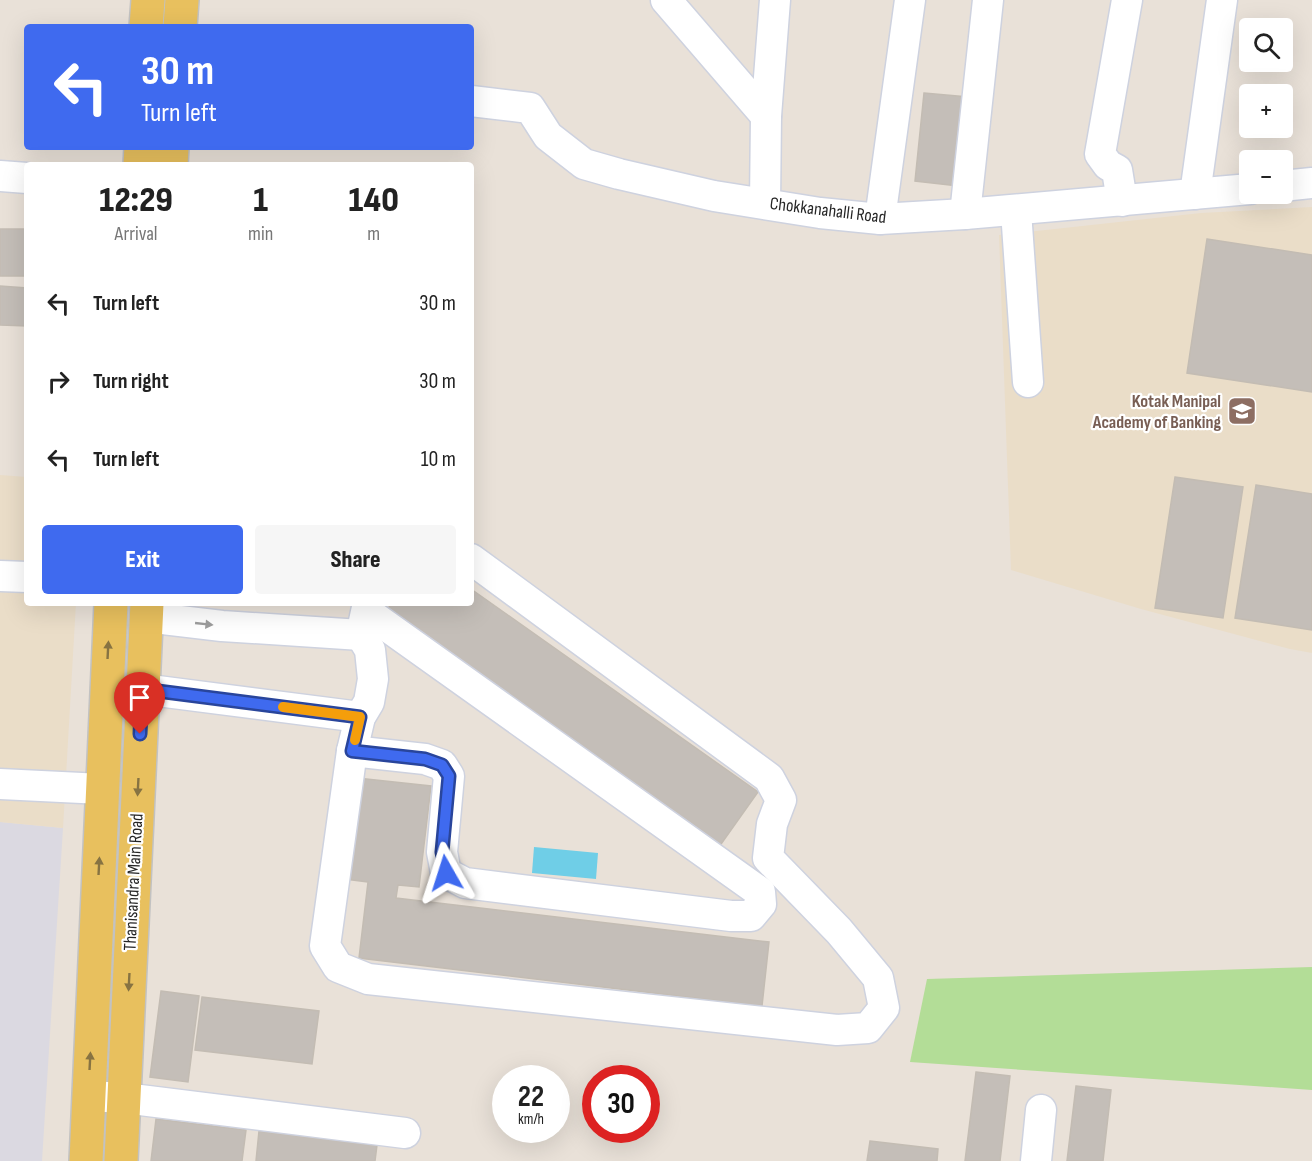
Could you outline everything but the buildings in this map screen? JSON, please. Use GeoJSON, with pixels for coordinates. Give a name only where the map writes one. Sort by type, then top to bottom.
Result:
{"type":"FeatureCollection","features":[{"type":"Feature","properties":{"kind":"main road"},"geometry":{"type":"LineString","coordinates":[[146,24],[148,0]]}},
{"type":"Feature","properties":{"kind":"main road"},"geometry":{"type":"LineString","coordinates":[[180,24],[182,0]]}},
{"type":"Feature","properties":{"kind":"main road","name":"Thanisandra Main Road"},"geometry":{"type":"LineString","coordinates":[[86,1161],[111,606]]}},
{"type":"Feature","properties":{"kind":"main road","name":"Thanisandra Main Road"},"geometry":{"type":"LineString","coordinates":[[121,1161],[146,610]]}},
{"type":"Feature","properties":{"kind":"street"},"geometry":{"type":"LineString","coordinates":[[666,0],[766,116]]}},
{"type":"Feature","properties":{"kind":"street"},"geometry":{"type":"LineString","coordinates":[[765,203],[766,116],[775,0]]}},
{"type":"Feature","properties":{"kind":"street"},"geometry":{"type":"LineString","coordinates":[[880,219],[910,0]]}},
{"type":"Feature","properties":{"kind":"street"},"geometry":{"type":"LineString","coordinates":[[965,214],[987,0]]}},
{"type":"Feature","properties":{"kind":"street"},"geometry":{"type":"LineString","coordinates":[[1122,201],[1117,170],[1108,165],[1100,154],[1127,0]]}},
{"type":"Feature","properties":{"kind":"street"},"geometry":{"type":"LineString","coordinates":[[1195,194],[1222,0]]}},
{"type":"Feature","properties":{"kind":"street","name":"Chokkanahalli Road"},"geometry":{"type":"LineString","coordinates":[[474,101],[530,108],[548,136],[584,164],[714,196],[820,213],[880,219],[1016,211],[1239,190]]}},
{"type":"Feature","properties":{"kind":"street"},"geometry":{"type":"LineString","coordinates":[[0,176],[24,178]]}},
{"type":"Feature","properties":{"kind":"street"},"geometry":{"type":"LineString","coordinates":[[1293,185],[1312,183]]}},
{"type":"Feature","properties":{"kind":"street"},"geometry":{"type":"LineString","coordinates":[[1016,211],[1028,381]]}},
{"type":"Feature","properties":{"kind":"street"},"geometry":{"type":"LineString","coordinates":[[365,617],[373,679],[369,702],[360,717],[352,751],[325,946],[338,968],[368,980],[837,1030],[868,1028],[884,1008],[878,978],[839,931],[768,858],[772,824],[781,800],[769,778],[474,561]]}},
{"type":"Feature","properties":{"kind":"street"},"geometry":{"type":"LineString","coordinates":[[0,576],[24,577]]}},
{"type":"Feature","properties":{"kind":"street"},"geometry":{"type":"LineString","coordinates":[[146,610],[222,626],[365,617],[760,892],[761,904],[751,916],[731,916],[465,883],[446,873],[442,852],[449,776],[442,765],[425,759],[352,751]]}},
{"type":"Feature","properties":{"kind":"street"},"geometry":{"type":"LineString","coordinates":[[142,689],[360,717]]}},
{"type":"Feature","properties":{"kind":"street"},"geometry":{"type":"LineString","coordinates":[[0,784],[102,789]]}},
{"type":"Feature","properties":{"kind":"street"},"geometry":{"type":"LineString","coordinates":[[88,1096],[124,1098],[405,1133]]}},
{"type":"Feature","properties":{"kind":"street"},"geometry":{"type":"LineString","coordinates":[[1036,1161],[1041,1110]]}},
{"type":"Feature","properties":{"kind":"shaded area"},"geometry":{"type":"Polygon","coordinates":[[[1312,207],[1312,653],[1141,609],[1011,570],[999,235],[1201,213],[1312,207]]]}},
{"type":"Feature","properties":{"kind":"shaded area"},"geometry":{"type":"Polygon","coordinates":[[[0,475],[24,477],[24,606],[76,606],[63,828],[0,822],[0,475]]]}},
{"type":"Feature","properties":{"kind":"shaded area"},"geometry":{"type":"Polygon","coordinates":[[[0,822],[63,828],[42,1161],[0,1161],[0,822]]]}},
{"type":"Feature","properties":{"kind":"green space"},"geometry":{"type":"Polygon","coordinates":[[[1312,967],[1312,1090],[910,1062],[927,979],[1312,967]]]}},
{"type":"Feature","properties":{"kind":"water"},"geometry":{"type":"Polygon","coordinates":[[[534,847],[598,853],[596,879],[532,873],[534,847]]]}},
{"type":"Feature","properties":{"kind":"slow traffic"},"geometry":{"type":"LineString","coordinates":[[283,707],[360,717],[355,740]]}},
{"type":"Feature","properties":{"kind":"place","name":"Kotak Manipal Academy of Banking"},"geometry":{"type":"Point","coordinates":[1242,411]}},
{"type":"Feature","properties":{"kind":"route"},"geometry":{"type":"LineString","coordinates":[[140,734],[142,689],[360,717],[352,751],[425,759],[442,765],[449,776],[442,852],[446,873]]}}]}
